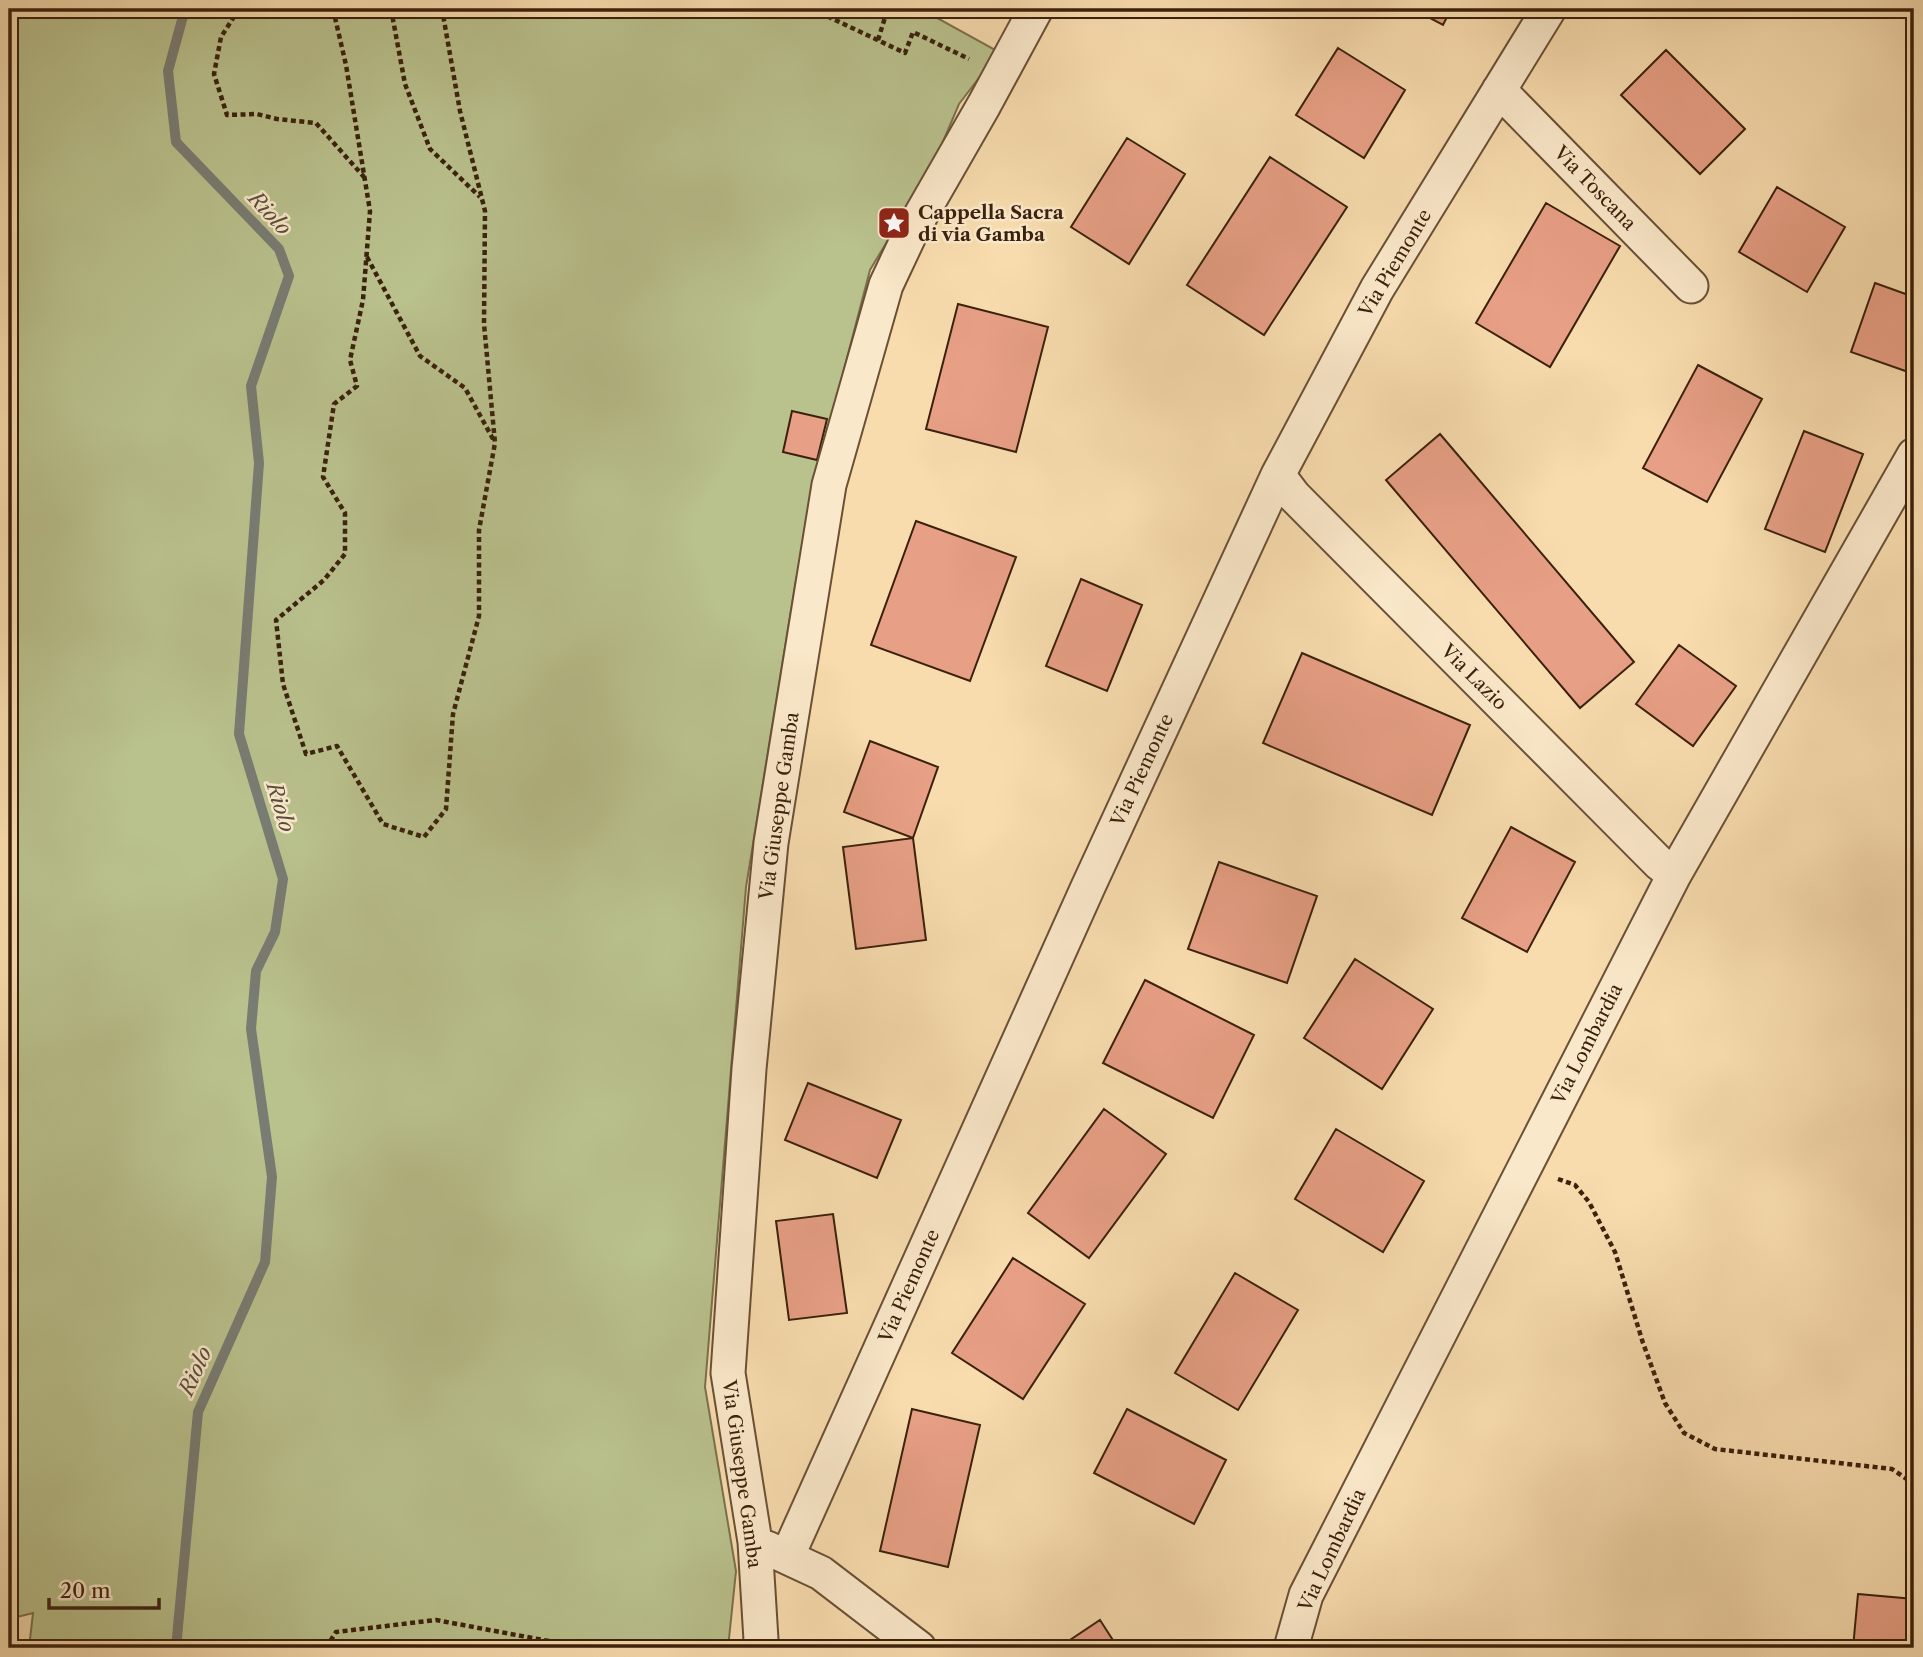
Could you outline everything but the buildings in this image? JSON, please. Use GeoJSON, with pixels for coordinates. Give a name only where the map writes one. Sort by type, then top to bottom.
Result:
{"type":"FeatureCollection","features":[{"type":"Feature","properties":{"kind":"street","name":"Via Giuseppe Gamba"},"geometry":{"type":"LineString","coordinates":[[759,1648],[761,1640],[755,1542],[728,1373],[749,1069],[771,843],[828,485],[886,285],[909,234],[984,106],[1036,9]]}},
{"type":"Feature","properties":{"kind":"street","name":"Via Piemonte"},"geometry":{"type":"LineString","coordinates":[[787,1558],[1088,887],[1278,475],[1377,289],[1549,9]]}},
{"type":"Feature","properties":{"kind":"street","name":"Via Toscana"},"geometry":{"type":"LineString","coordinates":[[1499,90],[1691,286]]}},
{"type":"Feature","properties":{"kind":"street","name":"Via Lombardia"},"geometry":{"type":"LineString","coordinates":[[1291,1648],[1306,1595],[1674,874],[1914,455]]}},
{"type":"Feature","properties":{"kind":"street","name":"Via Lazio"},"geometry":{"type":"LineString","coordinates":[[1278,475],[1294,496],[1659,863],[1674,874]]}},
{"type":"Feature","properties":{"kind":"street"},"geometry":{"type":"LineString","coordinates":[[755,1542],[821,1573],[919,1648]]}},
{"type":"Feature","properties":{"kind":"path"},"geometry":{"type":"LineString","coordinates":[[239,9],[221,37],[214,74],[227,115],[257,114],[316,123],[365,178]]}},
{"type":"Feature","properties":{"kind":"path"},"geometry":{"type":"LineString","coordinates":[[333,9],[346,65],[370,211],[363,300],[350,360],[357,386],[334,404],[323,477],[345,513],[345,554],[324,580],[276,620],[283,684],[306,754],[337,746],[383,824],[424,836],[446,809],[453,714],[479,616],[479,530],[495,443],[484,324],[485,211],[460,111],[442,9]]}},
{"type":"Feature","properties":{"kind":"path"},"geometry":{"type":"LineString","coordinates":[[391,9],[405,84],[430,149],[482,199]]}},
{"type":"Feature","properties":{"kind":"path"},"geometry":{"type":"LineString","coordinates":[[813,9],[905,53],[913,32],[979,64]]}},
{"type":"Feature","properties":{"kind":"path"},"geometry":{"type":"LineString","coordinates":[[878,40],[887,11],[885,9]]}},
{"type":"Feature","properties":{"kind":"path"},"geometry":{"type":"LineString","coordinates":[[366,256],[420,356],[465,388],[495,443]]}},
{"type":"Feature","properties":{"kind":"path"},"geometry":{"type":"LineString","coordinates":[[1525,1167],[1575,1185],[1589,1202],[1615,1252],[1665,1404],[1685,1433],[1715,1449],[1892,1469],[1914,1483]]}},
{"type":"Feature","properties":{"kind":"path"},"geometry":{"type":"LineString","coordinates":[[326,1648],[336,1632],[436,1620],[586,1648]]}},
{"type":"Feature","properties":{"kind":"green space"},"geometry":{"type":"Polygon","coordinates":[[[9,9],[921,9],[999,52],[959,104],[933,165],[870,270],[836,400],[796,580],[746,887],[705,1387],[736,1571],[728,1648],[29,1648],[33,1613],[9,1619],[9,9]]]}},
{"type":"Feature","properties":{"kind":"waterway","name":"Riolo"},"geometry":{"type":"LineString","coordinates":[[176,1648],[198,1412],[265,1262],[272,1177],[251,1029],[256,971],[275,932],[283,879],[239,734],[259,463],[251,386],[289,276],[279,249],[176,142],[168,71],[185,9]]}},
{"type":"Feature","properties":{"kind":"place","name":"Cappella Sacra di via Gamba"},"geometry":{"type":"Point","coordinates":[894,223]}}]}
